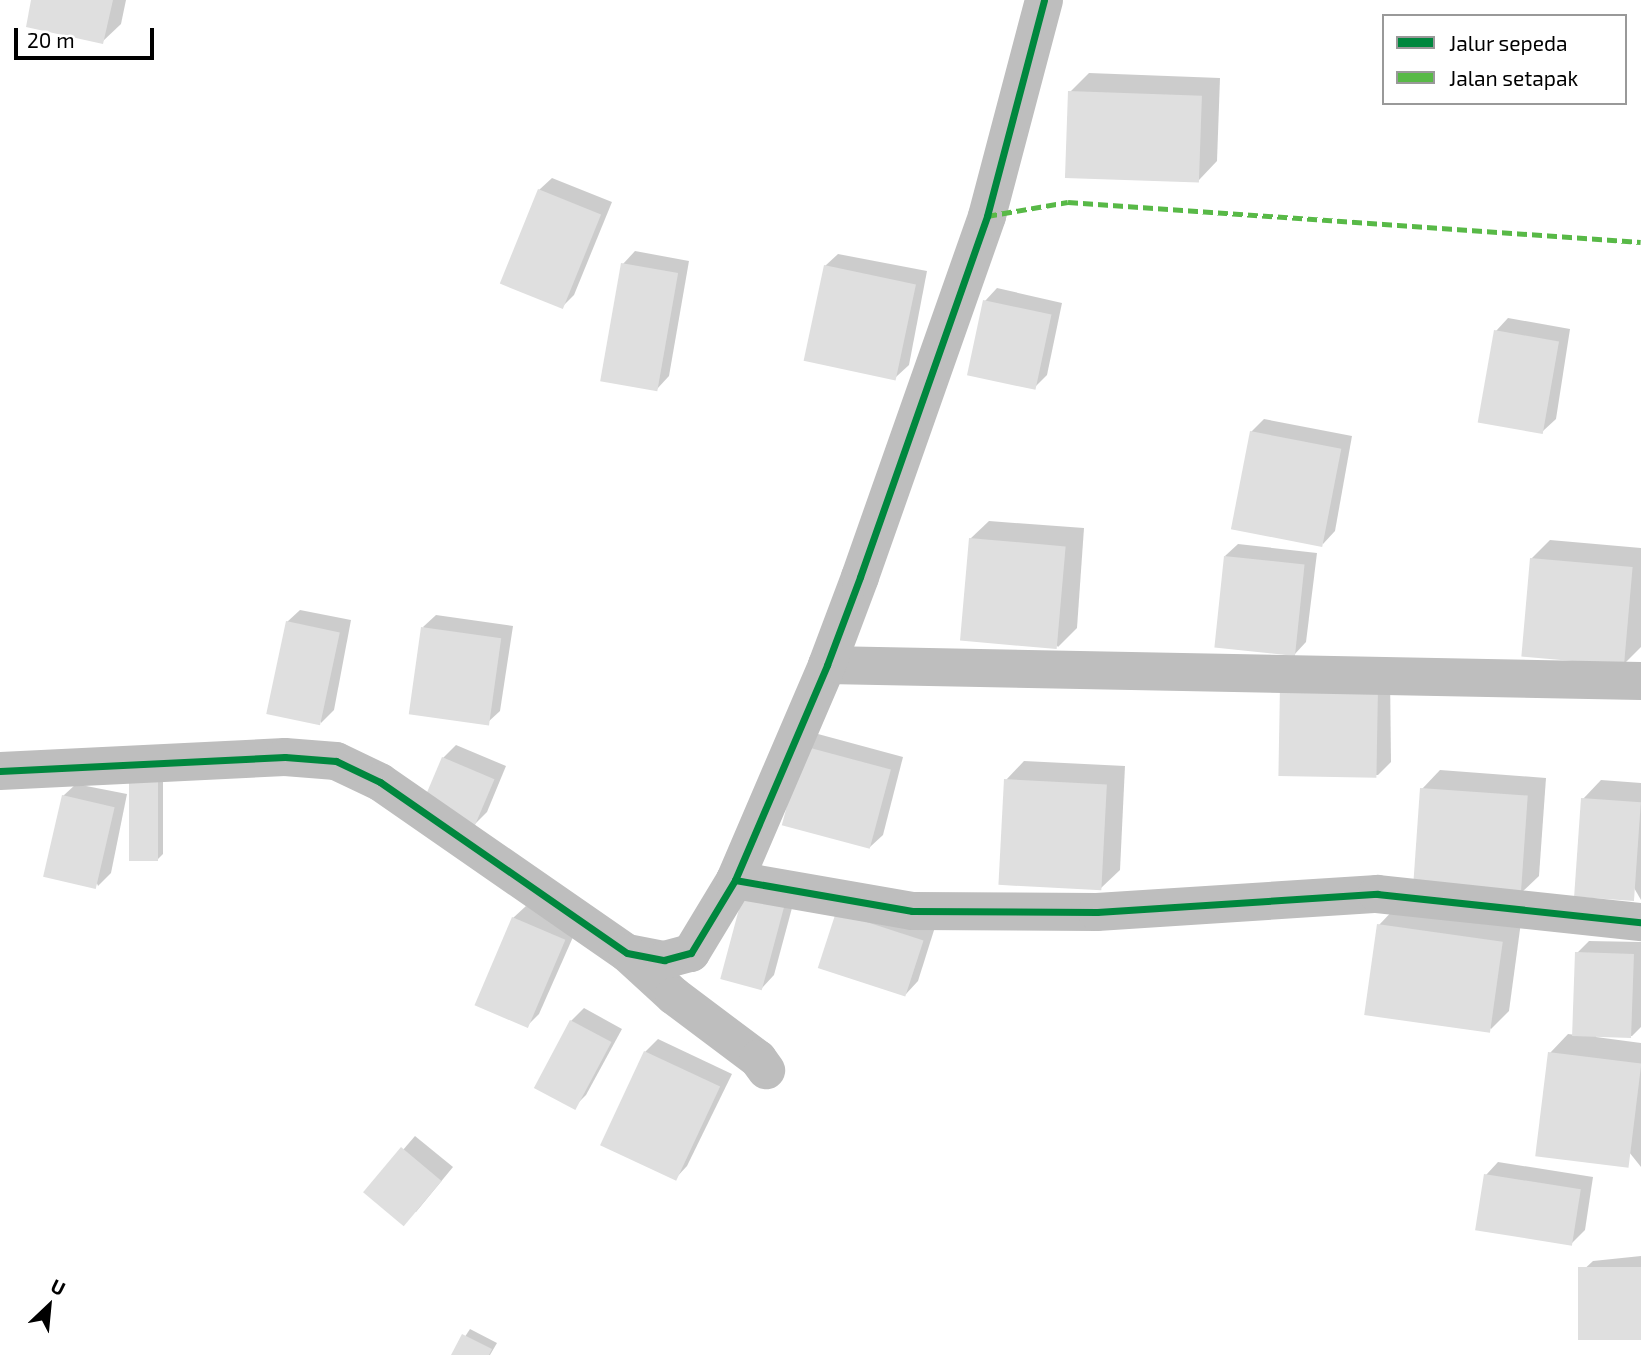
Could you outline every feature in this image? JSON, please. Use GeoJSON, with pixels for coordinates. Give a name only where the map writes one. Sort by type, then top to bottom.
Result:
{"type":"FeatureCollection","features":[{"type":"Feature","properties":{"kind":"street"},"geometry":{"type":"LineString","coordinates":[[627,953],[664,960],[691,953],[735,880],[827,665],[987,216],[1044,0]]}},
{"type":"Feature","properties":{"kind":"street"},"geometry":{"type":"LineString","coordinates":[[827,665],[1641,681]]}},
{"type":"Feature","properties":{"kind":"street"},"geometry":{"type":"LineString","coordinates":[[0,771],[285,757],[336,761],[380,782],[627,953],[674,996],[758,1059],[766,1070]]}},
{"type":"Feature","properties":{"kind":"street"},"geometry":{"type":"LineString","coordinates":[[735,880],[912,911],[1097,912],[1377,894],[1641,922]]}},
{"type":"Feature","properties":{"kind":"building"},"geometry":{"type":"Polygon","coordinates":[[[31,0],[113,0],[103,44],[26,27],[31,0]]]}},
{"type":"Feature","properties":{"kind":"building"},"geometry":{"type":"Polygon","coordinates":[[[1068,91],[1202,96],[1199,183],[1065,178],[1068,91]]]}},
{"type":"Feature","properties":{"kind":"building"},"geometry":{"type":"Polygon","coordinates":[[[538,189],[601,214],[563,309],[500,284],[538,189]]]}},
{"type":"Feature","properties":{"kind":"building"},"geometry":{"type":"Polygon","coordinates":[[[621,263],[678,273],[657,391],[600,381],[621,263]]]}},
{"type":"Feature","properties":{"kind":"building"},"geometry":{"type":"Polygon","coordinates":[[[824,265],[916,285],[896,380],[804,361],[824,265]]]}},
{"type":"Feature","properties":{"kind":"building"},"geometry":{"type":"Polygon","coordinates":[[[983,300],[1051,315],[1035,390],[967,375],[983,300]]]}},
{"type":"Feature","properties":{"kind":"building"},"geometry":{"type":"Polygon","coordinates":[[[1494,330],[1559,341],[1543,434],[1478,423],[1494,330]]]}},
{"type":"Feature","properties":{"kind":"building"},"geometry":{"type":"Polygon","coordinates":[[[1250,431],[1341,449],[1322,547],[1231,529],[1250,431]]]}},
{"type":"Feature","properties":{"kind":"building"},"geometry":{"type":"Polygon","coordinates":[[[969,538],[1066,546],[1057,649],[960,641],[969,538]]]}},
{"type":"Feature","properties":{"kind":"building"},"geometry":{"type":"Polygon","coordinates":[[[1224,556],[1305,564],[1295,656],[1214,647],[1224,556]]]}},
{"type":"Feature","properties":{"kind":"building"},"geometry":{"type":"Polygon","coordinates":[[[1530,558],[1633,567],[1624,666],[1521,657],[1530,558]]]}},
{"type":"Feature","properties":{"kind":"building"},"geometry":{"type":"Polygon","coordinates":[[[286,621],[340,632],[320,725],[266,714],[286,621]]]}},
{"type":"Feature","properties":{"kind":"building"},"geometry":{"type":"Polygon","coordinates":[[[421,627],[501,638],[489,725],[409,714],[421,627]]]}},
{"type":"Feature","properties":{"kind":"building"},"geometry":{"type":"Polygon","coordinates":[[[1280,685],[1378,687],[1376,778],[1278,776],[1280,685]]]}},
{"type":"Feature","properties":{"kind":"building"},"geometry":{"type":"Polygon","coordinates":[[[803,746],[891,770],[870,849],[782,825],[803,746]]]}},
{"type":"Feature","properties":{"kind":"building"},"geometry":{"type":"Polygon","coordinates":[[[442,757],[494,779],[475,826],[422,804],[442,757]]]}},
{"type":"Feature","properties":{"kind":"building"},"geometry":{"type":"Polygon","coordinates":[[[1004,779],[1107,784],[1101,890],[998,885],[1004,779]]]}},
{"type":"Feature","properties":{"kind":"building"},"geometry":{"type":"Polygon","coordinates":[[[129,781],[158,781],[158,861],[129,861],[129,781]]]}},
{"type":"Feature","properties":{"kind":"building"},"geometry":{"type":"Polygon","coordinates":[[[1420,788],[1528,796],[1521,895],[1413,888],[1420,788]]]}},
{"type":"Feature","properties":{"kind":"building"},"geometry":{"type":"Polygon","coordinates":[[[62,795],[115,807],[96,889],[43,877],[62,795]]]}},
{"type":"Feature","properties":{"kind":"building"},"geometry":{"type":"Polygon","coordinates":[[[1581,798],[1641,802],[1634,901],[1574,897],[1581,798]]]}},
{"type":"Feature","properties":{"kind":"building"},"geometry":{"type":"Polygon","coordinates":[[[743,894],[785,905],[762,990],[720,979],[743,894]]]}},
{"type":"Feature","properties":{"kind":"building"},"geometry":{"type":"Polygon","coordinates":[[[836,912],[923,940],[905,997],[818,968],[836,912]]]}},
{"type":"Feature","properties":{"kind":"building"},"geometry":{"type":"Polygon","coordinates":[[[512,917],[565,940],[528,1028],[474,1005],[512,917]]]}},
{"type":"Feature","properties":{"kind":"building"},"geometry":{"type":"Polygon","coordinates":[[[1377,924],[1503,942],[1490,1033],[1364,1015],[1377,924]]]}},
{"type":"Feature","properties":{"kind":"building"},"geometry":{"type":"Polygon","coordinates":[[[1575,952],[1634,954],[1631,1038],[1572,1036],[1575,952]]]}},
{"type":"Feature","properties":{"kind":"building"},"geometry":{"type":"Polygon","coordinates":[[[570,1020],[611,1042],[575,1110],[534,1088],[570,1020]]]}},
{"type":"Feature","properties":{"kind":"building"},"geometry":{"type":"Polygon","coordinates":[[[644,1051],[720,1086],[676,1181],[600,1145],[644,1051]]]}},
{"type":"Feature","properties":{"kind":"building"},"geometry":{"type":"Polygon","coordinates":[[[1548,1052],[1641,1063],[1629,1168],[1535,1156],[1548,1052]]]}},
{"type":"Feature","properties":{"kind":"building"},"geometry":{"type":"Polygon","coordinates":[[[401,1147],[442,1181],[404,1226],[363,1192],[401,1147]]]}},
{"type":"Feature","properties":{"kind":"building"},"geometry":{"type":"Polygon","coordinates":[[[1484,1174],[1581,1189],[1572,1246],[1475,1230],[1484,1174]]]}},
{"type":"Feature","properties":{"kind":"building"},"geometry":{"type":"Polygon","coordinates":[[[1578,1267],[1641,1267],[1641,1340],[1578,1340],[1578,1267]]]}},
{"type":"Feature","properties":{"kind":"building"},"geometry":{"type":"Polygon","coordinates":[[[462,1334],[492,1349],[489,1355],[451,1355],[462,1334]]]}},
{"type":"Feature","properties":{"kind":"marked path"},"geometry":{"type":"LineString","coordinates":[[987,216],[1068,202],[1641,242]]}},
{"type":"Feature","properties":{"kind":"cycle path"},"geometry":{"type":"LineString","coordinates":[[0,771],[285,757],[336,761],[380,782],[627,953],[664,960],[691,953],[735,880],[827,665],[860,577],[987,216],[1044,0]]}},
{"type":"Feature","properties":{"kind":"cycle path"},"geometry":{"type":"LineString","coordinates":[[735,880],[912,911],[1097,912],[1377,894],[1641,922]]}}]}
